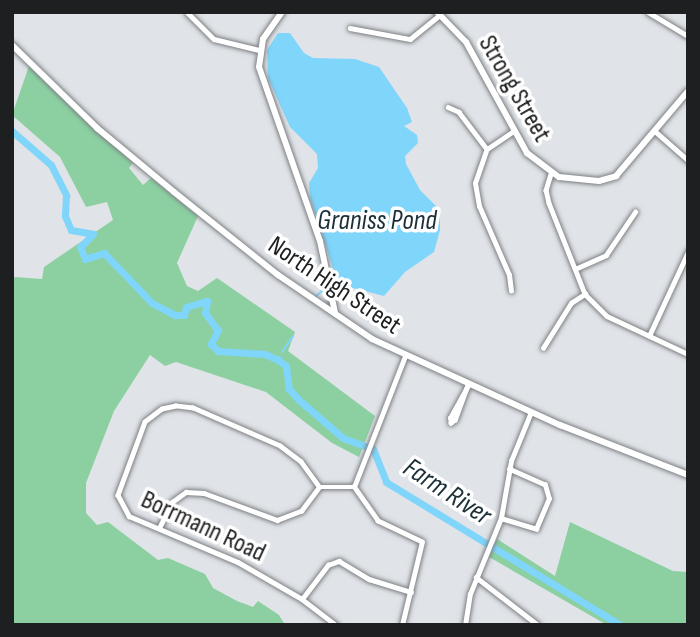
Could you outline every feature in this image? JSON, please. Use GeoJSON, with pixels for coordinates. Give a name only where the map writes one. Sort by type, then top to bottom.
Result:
{"type":"FeatureCollection","features":[{"type":"Feature","properties":{"kind":"main road"},"geometry":{"type":"LineString","coordinates":[[282,12],[259,50],[261,73],[320,242],[335,313]]}},
{"type":"Feature","properties":{"kind":"main road","name":"Strong Street"},"geometry":{"type":"LineString","coordinates":[[439,14],[466,42],[530,158],[551,174],[575,180],[610,180],[656,132],[688,91]]}},
{"type":"Feature","properties":{"kind":"main road","name":"North High Street"},"geometry":{"type":"LineString","coordinates":[[12,45],[117,145],[261,262],[335,313],[405,356],[468,385],[688,475]]}},
{"type":"Feature","properties":{"kind":"street"},"geometry":{"type":"LineString","coordinates":[[187,12],[214,38],[259,50]]}},
{"type":"Feature","properties":{"kind":"street"},"geometry":{"type":"LineString","coordinates":[[648,12],[688,36]]}},
{"type":"Feature","properties":{"kind":"street"},"geometry":{"type":"LineString","coordinates":[[350,28],[410,39],[439,14]]}},
{"type":"Feature","properties":{"kind":"street"},"geometry":{"type":"LineString","coordinates":[[448,107],[458,112],[487,149]]}},
{"type":"Feature","properties":{"kind":"street"},"geometry":{"type":"LineString","coordinates":[[511,292],[509,275],[475,195],[477,170],[487,149],[514,131]]}},
{"type":"Feature","properties":{"kind":"street"},"geometry":{"type":"LineString","coordinates":[[656,132],[688,160]]}},
{"type":"Feature","properties":{"kind":"street"},"geometry":{"type":"LineString","coordinates":[[551,174],[547,195],[585,294],[607,316],[688,354]]}},
{"type":"Feature","properties":{"kind":"street"},"geometry":{"type":"LineString","coordinates":[[575,269],[606,255],[635,212]]}},
{"type":"Feature","properties":{"kind":"street"},"geometry":{"type":"LineString","coordinates":[[649,336],[688,252]]}},
{"type":"Feature","properties":{"kind":"street"},"geometry":{"type":"LineString","coordinates":[[544,348],[571,303],[585,294]]}},
{"type":"Feature","properties":{"kind":"street"},"geometry":{"type":"LineString","coordinates":[[354,486],[370,438],[405,356]]}},
{"type":"Feature","properties":{"kind":"street"},"geometry":{"type":"LineString","coordinates":[[468,385],[455,421],[451,424],[450,418],[468,385]]}},
{"type":"Feature","properties":{"kind":"street","name":"Borrmann Road"},"geometry":{"type":"LineString","coordinates":[[319,487],[302,462],[280,446],[192,408],[169,407],[145,422],[118,490],[125,513],[237,562],[302,599],[336,625]]}},
{"type":"Feature","properties":{"kind":"street"},"geometry":{"type":"LineString","coordinates":[[465,625],[476,577],[501,518],[509,469],[531,412]]}},
{"type":"Feature","properties":{"kind":"street"},"geometry":{"type":"LineString","coordinates":[[501,518],[536,529],[549,499],[545,485],[509,469]]}},
{"type":"Feature","properties":{"kind":"street"},"geometry":{"type":"LineString","coordinates":[[159,528],[172,502],[186,492],[204,493],[277,520],[300,511],[319,487],[354,486]]}},
{"type":"Feature","properties":{"kind":"street"},"geometry":{"type":"LineString","coordinates":[[354,486],[378,521],[422,542],[402,625]]}},
{"type":"Feature","properties":{"kind":"street"},"geometry":{"type":"LineString","coordinates":[[302,599],[328,565],[339,561],[369,579],[411,592]]}},
{"type":"Feature","properties":{"kind":"street"},"geometry":{"type":"LineString","coordinates":[[476,577],[538,625]]}},
{"type":"Feature","properties":{"kind":"green space"},"geometry":{"type":"Polygon","coordinates":[[[29,66],[133,163],[129,168],[143,185],[151,178],[198,216],[177,263],[187,286],[198,291],[217,278],[295,332],[288,351],[375,416],[359,457],[332,443],[266,392],[176,362],[165,366],[150,355],[114,411],[86,483],[86,513],[97,525],[108,522],[158,560],[168,558],[205,574],[213,588],[237,601],[253,607],[258,601],[279,615],[285,625],[12,625],[12,282],[15,277],[42,279],[44,267],[113,220],[107,202],[86,207],[60,157],[12,115],[29,66]]]}},
{"type":"Feature","properties":{"kind":"green space"},"geometry":{"type":"Polygon","coordinates":[[[570,522],[673,571],[688,572],[688,625],[607,625],[489,557],[497,539],[555,576],[570,522]]]}},
{"type":"Feature","properties":{"kind":"water","name":"Graniss Pond"},"geometry":{"type":"Polygon","coordinates":[[[278,33],[290,33],[304,53],[313,58],[355,59],[379,67],[407,108],[412,122],[404,126],[417,135],[418,143],[405,156],[406,164],[420,190],[440,210],[440,230],[434,252],[405,272],[384,296],[345,286],[335,275],[310,198],[309,183],[318,168],[317,154],[290,127],[268,78],[267,50],[278,33]]]}},
{"type":"Feature","properties":{"kind":"waterway","name":"Farm River"},"geometry":{"type":"LineString","coordinates":[[12,131],[51,165],[66,195],[65,216],[71,230],[93,234],[80,247],[85,259],[104,253],[152,303],[175,315],[184,315],[186,307],[207,301],[205,313],[218,330],[211,344],[218,351],[265,354],[278,360],[286,366],[289,389],[299,400],[343,438],[373,449],[386,482],[620,625]]}},
{"type":"Feature","properties":{"kind":"waterway"},"geometry":{"type":"LineString","coordinates":[[336,288],[344,285]]}},
{"type":"Feature","properties":{"kind":"waterway"},"geometry":{"type":"LineString","coordinates":[[316,296],[326,288]]}},
{"type":"Feature","properties":{"kind":"waterway"},"geometry":{"type":"LineString","coordinates":[[282,352],[293,336]]}}]}
